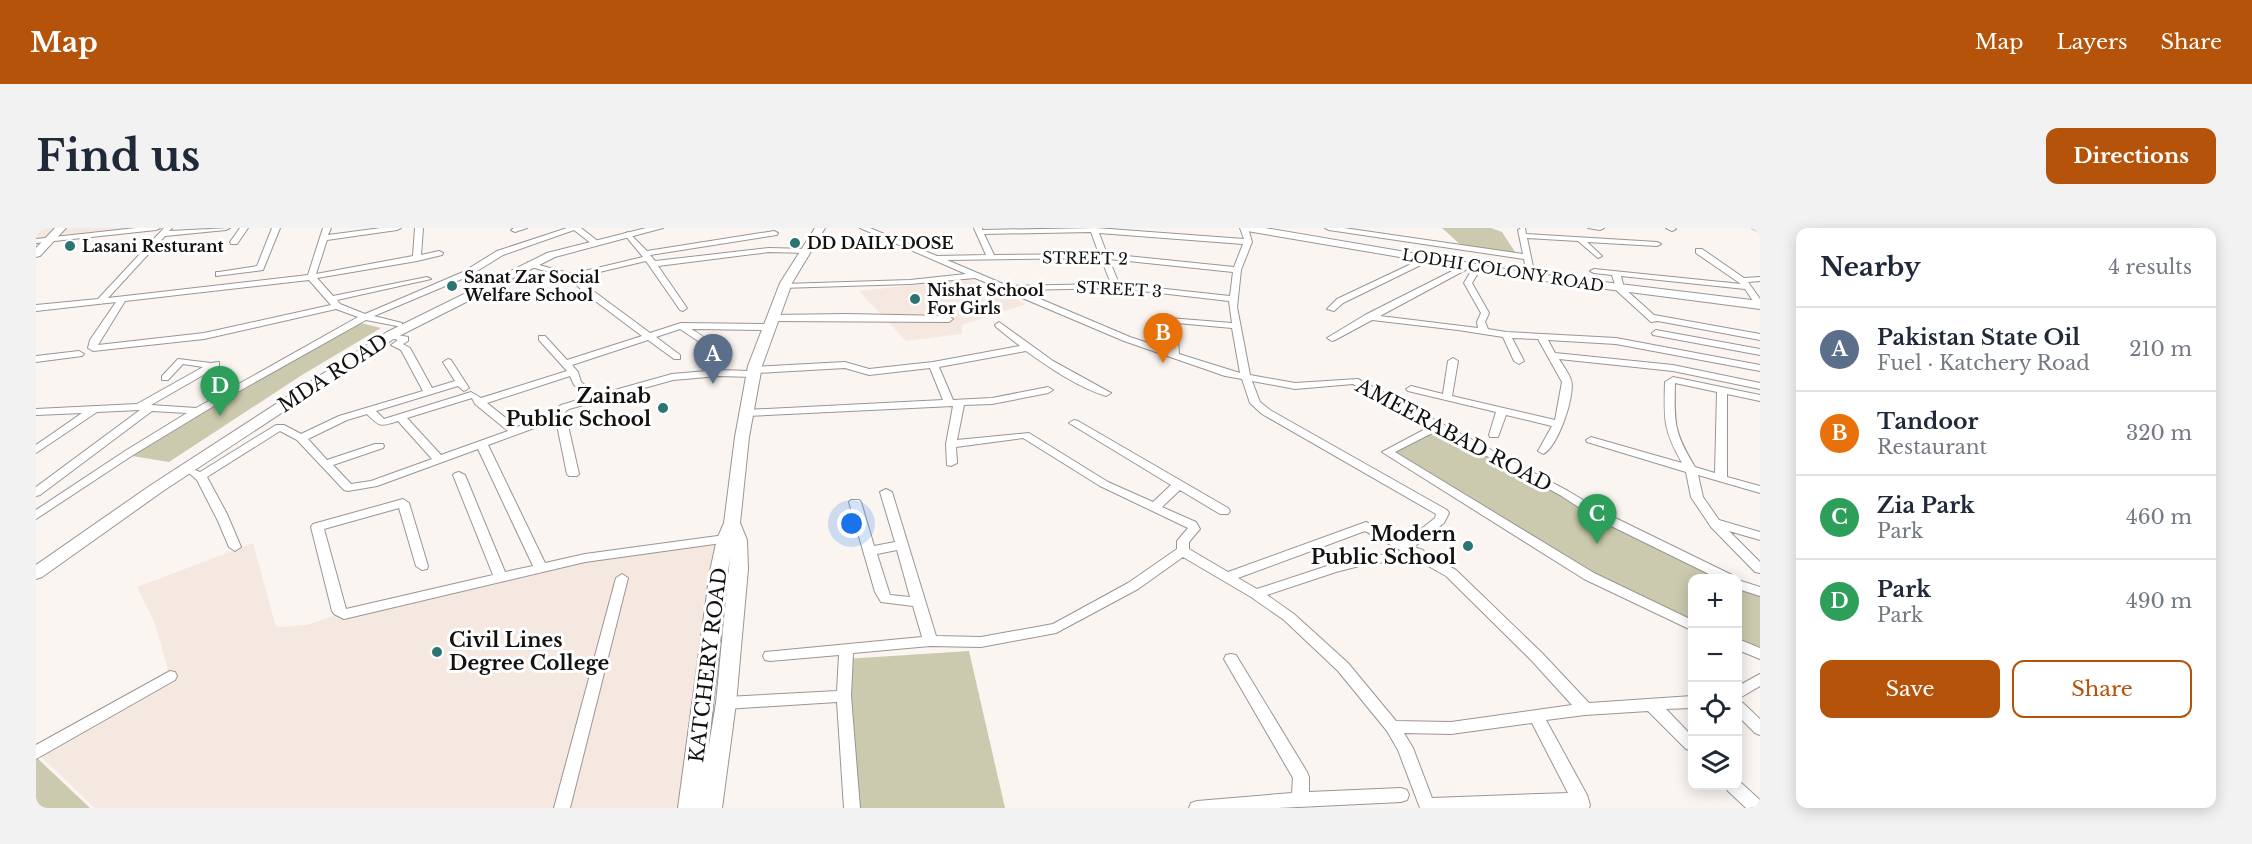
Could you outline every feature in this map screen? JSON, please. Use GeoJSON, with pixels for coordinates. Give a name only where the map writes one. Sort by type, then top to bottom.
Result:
{"type":"FeatureCollection","features":[{"type":"Feature","properties":{"kind":"main road"},"geometry":{"type":"LineString","coordinates":[[36,254],[41,242],[55,228]]}},
{"type":"Feature","properties":{"kind":"main road"},"geometry":{"type":"LineString","coordinates":[[41,242],[62,228]]}},
{"type":"Feature","properties":{"kind":"main road","name":"MDA ROAD"},"geometry":{"type":"LineString","coordinates":[[36,563],[147,486],[395,330],[526,262],[643,228]]}},
{"type":"Feature","properties":{"kind":"main road","name":"MDA ROAD"},"geometry":{"type":"LineString","coordinates":[[453,300],[531,264],[593,241],[658,228]]}},
{"type":"Feature","properties":{"kind":"main road","name":"KATCHERY ROAD"},"geometry":{"type":"LineString","coordinates":[[710,808],[706,763],[709,662],[729,570],[740,540],[728,531],[746,413],[754,372],[784,286],[820,228]]}},
{"type":"Feature","properties":{"kind":"main road","name":"LODHI COLONY ROAD"},"geometry":{"type":"LineString","coordinates":[[1251,228],[1531,276],[1760,305]]}},
{"type":"Feature","properties":{"kind":"main road","name":"MDA ROAD"},"geometry":{"type":"LineString","coordinates":[[36,573],[186,468],[362,350]]}},
{"type":"Feature","properties":{"kind":"main road","name":"KATCHERY ROAD"},"geometry":{"type":"LineString","coordinates":[[690,808],[726,703],[730,660],[729,570]]}},
{"type":"Feature","properties":{"kind":"main road"},"geometry":{"type":"LineString","coordinates":[[709,662],[730,660]]}},
{"type":"Feature","properties":{"kind":"street"},"geometry":{"type":"LineString","coordinates":[[41,242],[162,230],[226,228]]}},
{"type":"Feature","properties":{"kind":"street"},"geometry":{"type":"LineString","coordinates":[[234,242],[244,228]]}},
{"type":"Feature","properties":{"kind":"street"},"geometry":{"type":"LineString","coordinates":[[219,274],[260,268],[276,228]]}},
{"type":"Feature","properties":{"kind":"street"},"geometry":{"type":"LineString","coordinates":[[311,277],[326,238],[327,228]]}},
{"type":"Feature","properties":{"kind":"street"},"geometry":{"type":"LineString","coordinates":[[326,238],[397,228]]}},
{"type":"Feature","properties":{"kind":"street"},"geometry":{"type":"LineString","coordinates":[[417,259],[418,228]]}},
{"type":"Feature","properties":{"kind":"street"},"geometry":{"type":"LineString","coordinates":[[36,515],[129,453],[198,411],[365,317],[466,274],[509,249],[575,228],[593,241]]}},
{"type":"Feature","properties":{"kind":"street","name":"AMEERABAD ROAD"},"geometry":{"type":"LineString","coordinates":[[864,228],[1127,339],[1246,378],[1305,386],[1354,381],[1440,425],[1600,516],[1717,574]]}},
{"type":"Feature","properties":{"kind":"street"},"geometry":{"type":"LineString","coordinates":[[1251,228],[1237,270],[1233,299],[1246,378],[1255,403],[1266,412],[1443,513],[1440,520],[1413,550],[1333,568],[1256,594]]}},
{"type":"Feature","properties":{"kind":"street"},"geometry":{"type":"LineString","coordinates":[[1329,228],[1364,231],[1527,257]]}},
{"type":"Feature","properties":{"kind":"street"},"geometry":{"type":"LineString","coordinates":[[1398,228],[1407,239]]}},
{"type":"Feature","properties":{"kind":"street"},"geometry":{"type":"LineString","coordinates":[[1592,228],[1600,228]]}},
{"type":"Feature","properties":{"kind":"street"},"geometry":{"type":"LineString","coordinates":[[100,300],[140,260],[162,230]]}},
{"type":"Feature","properties":{"kind":"street"},"geometry":{"type":"LineString","coordinates":[[991,257],[979,230],[1094,230],[1248,242]]}},
{"type":"Feature","properties":{"kind":"street"},"geometry":{"type":"LineString","coordinates":[[1094,230],[1116,286]]}},
{"type":"Feature","properties":{"kind":"street"},"geometry":{"type":"LineString","coordinates":[[1531,276],[1522,232],[1581,241],[1657,244]]}},
{"type":"Feature","properties":{"kind":"street"},"geometry":{"type":"LineString","coordinates":[[572,276],[774,233]]}},
{"type":"Feature","properties":{"kind":"street"},"geometry":{"type":"LineString","coordinates":[[628,234],[649,258],[683,308]]}},
{"type":"Feature","properties":{"kind":"street"},"geometry":{"type":"LineString","coordinates":[[1581,241],[1598,256]]}},
{"type":"Feature","properties":{"kind":"street"},"geometry":{"type":"LineString","coordinates":[[1442,245],[1445,262]]}},
{"type":"Feature","properties":{"kind":"street"},"geometry":{"type":"LineString","coordinates":[[649,258],[769,250],[807,251]]}},
{"type":"Feature","properties":{"kind":"street"},"geometry":{"type":"LineString","coordinates":[[1699,251],[1745,285],[1760,305]]}},
{"type":"Feature","properties":{"kind":"street"},"geometry":{"type":"LineString","coordinates":[[36,308],[210,291],[311,277],[417,259],[439,253]]}},
{"type":"Feature","properties":{"kind":"street","name":"STREET 2"},"geometry":{"type":"LineString","coordinates":[[932,258],[1105,256],[1237,270]]}},
{"type":"Feature","properties":{"kind":"street"},"geometry":{"type":"LineString","coordinates":[[1331,309],[1340,301],[1429,259]]}},
{"type":"Feature","properties":{"kind":"street"},"geometry":{"type":"LineString","coordinates":[[210,291],[226,261]]}},
{"type":"Feature","properties":{"kind":"street"},"geometry":{"type":"LineString","coordinates":[[531,264],[572,276],[589,292],[677,357]]}},
{"type":"Feature","properties":{"kind":"street"},"geometry":{"type":"LineString","coordinates":[[1332,338],[1368,317],[1472,267]]}},
{"type":"Feature","properties":{"kind":"street"},"geometry":{"type":"LineString","coordinates":[[1472,267],[1468,283],[1485,313],[1481,322],[1484,332]]}},
{"type":"Feature","properties":{"kind":"street"},"geometry":{"type":"LineString","coordinates":[[1594,271],[1745,285]]}},
{"type":"Feature","properties":{"kind":"street"},"geometry":{"type":"LineString","coordinates":[[1616,274],[1620,289],[1658,325],[1656,333],[1661,349]]}},
{"type":"Feature","properties":{"kind":"street"},"geometry":{"type":"LineString","coordinates":[[784,286],[910,282],[975,276]]}},
{"type":"Feature","properties":{"kind":"street"},"geometry":{"type":"LineString","coordinates":[[311,277],[334,302],[395,330],[405,339],[396,345],[405,348],[429,392]]}},
{"type":"Feature","properties":{"kind":"street"},"geometry":{"type":"LineString","coordinates":[[122,299],[95,340],[93,348],[204,336],[427,279]]}},
{"type":"Feature","properties":{"kind":"street"},"geometry":{"type":"LineString","coordinates":[[1745,285],[1746,280],[1760,279]]}},
{"type":"Feature","properties":{"kind":"street","name":"STREET 3"},"geometry":{"type":"LineString","coordinates":[[1005,288],[1116,286],[1233,299]]}},
{"type":"Feature","properties":{"kind":"street"},"geometry":{"type":"LineString","coordinates":[[565,364],[681,326],[771,323],[845,317],[948,319]]}},
{"type":"Feature","properties":{"kind":"street"},"geometry":{"type":"LineString","coordinates":[[1368,317],[1506,335],[1616,340],[1760,368]]}},
{"type":"Feature","properties":{"kind":"street"},"geometry":{"type":"LineString","coordinates":[[1650,317],[1760,337]]}},
{"type":"Feature","properties":{"kind":"street"},"geometry":{"type":"LineString","coordinates":[[1174,355],[1172,320],[1236,326]]}},
{"type":"Feature","properties":{"kind":"street"},"geometry":{"type":"LineString","coordinates":[[999,325],[1025,348],[1057,369],[1106,393]]}},
{"type":"Feature","properties":{"kind":"street"},"geometry":{"type":"LineString","coordinates":[[681,326],[701,339],[710,350]]}},
{"type":"Feature","properties":{"kind":"street"},"geometry":{"type":"LineString","coordinates":[[1656,333],[1760,352]]}},
{"type":"Feature","properties":{"kind":"street"},"geometry":{"type":"LineString","coordinates":[[1506,335],[1519,361]]}},
{"type":"Feature","properties":{"kind":"street"},"geometry":{"type":"LineString","coordinates":[[1541,336],[1567,382],[1558,424],[1543,451]]}},
{"type":"Feature","properties":{"kind":"street"},"geometry":{"type":"LineString","coordinates":[[542,339],[573,372],[577,382],[596,399]]}},
{"type":"Feature","properties":{"kind":"street"},"geometry":{"type":"LineString","coordinates":[[201,476],[280,427],[301,438],[350,489],[373,484],[552,418],[565,407],[683,375],[850,365],[864,372],[933,365],[1025,348]]}},
{"type":"Feature","properties":{"kind":"street"},"geometry":{"type":"LineString","coordinates":[[36,359],[79,354]]}},
{"type":"Feature","properties":{"kind":"street"},"geometry":{"type":"LineString","coordinates":[[1554,356],[1673,368],[1760,386]]}},
{"type":"Feature","properties":{"kind":"street"},"geometry":{"type":"LineString","coordinates":[[36,493],[144,408],[214,365],[181,361],[165,378]]}},
{"type":"Feature","properties":{"kind":"street"},"geometry":{"type":"LineString","coordinates":[[1447,398],[1453,361]]}},
{"type":"Feature","properties":{"kind":"street"},"geometry":{"type":"LineString","coordinates":[[448,362],[459,383],[515,431]]}},
{"type":"Feature","properties":{"kind":"street"},"geometry":{"type":"LineString","coordinates":[[933,365],[954,403],[951,463]]}},
{"type":"Feature","properties":{"kind":"street"},"geometry":{"type":"LineString","coordinates":[[368,410],[381,423],[573,372]]}},
{"type":"Feature","properties":{"kind":"street"},"geometry":{"type":"LineString","coordinates":[[1760,398],[1676,380],[1670,382],[1669,420],[1674,440],[1691,470],[1697,497],[1716,524],[1760,569]]}},
{"type":"Feature","properties":{"kind":"street"},"geometry":{"type":"LineString","coordinates":[[301,438],[338,420],[459,383]]}},
{"type":"Feature","properties":{"kind":"street"},"geometry":{"type":"LineString","coordinates":[[1411,389],[1558,424]]}},
{"type":"Feature","properties":{"kind":"street"},"geometry":{"type":"LineString","coordinates":[[746,413],[992,401],[1048,390]]}},
{"type":"Feature","properties":{"kind":"street"},"geometry":{"type":"LineString","coordinates":[[1721,479],[1722,390]]}},
{"type":"Feature","properties":{"kind":"street"},"geometry":{"type":"LineString","coordinates":[[36,412],[144,408],[198,411]]}},
{"type":"Feature","properties":{"kind":"street"},"geometry":{"type":"LineString","coordinates":[[36,450],[94,410]]}},
{"type":"Feature","properties":{"kind":"street"},"geometry":{"type":"LineString","coordinates":[[1494,435],[1502,411]]}},
{"type":"Feature","properties":{"kind":"street"},"geometry":{"type":"LineString","coordinates":[[560,412],[573,474]]}},
{"type":"Feature","properties":{"kind":"street"},"geometry":{"type":"LineString","coordinates":[[400,417],[438,459]]}},
{"type":"Feature","properties":{"kind":"street"},"geometry":{"type":"LineString","coordinates":[[1074,423],[1224,511]]}},
{"type":"Feature","properties":{"kind":"street"},"geometry":{"type":"LineString","coordinates":[[1440,425],[1387,452],[1589,576],[1688,623]]}},
{"type":"Feature","properties":{"kind":"street"},"geometry":{"type":"LineString","coordinates":[[770,656],[930,641],[981,642],[1056,628],[1133,586],[1183,551],[1184,541],[1194,527],[1104,484],[1025,435],[951,444]]}},
{"type":"Feature","properties":{"kind":"street"},"geometry":{"type":"LineString","coordinates":[[1591,440],[1760,490]]}},
{"type":"Feature","properties":{"kind":"street"},"geometry":{"type":"LineString","coordinates":[[481,443],[540,567]]}},
{"type":"Feature","properties":{"kind":"street"},"geometry":{"type":"LineString","coordinates":[[325,464],[379,446]]}},
{"type":"Feature","properties":{"kind":"street"},"geometry":{"type":"LineString","coordinates":[[186,468],[201,476],[210,496],[218,505],[235,547]]}},
{"type":"Feature","properties":{"kind":"street"},"geometry":{"type":"LineString","coordinates":[[459,475],[500,577]]}},
{"type":"Feature","properties":{"kind":"street"},"geometry":{"type":"LineString","coordinates":[[1155,507],[1179,484]]}},
{"type":"Feature","properties":{"kind":"street"},"geometry":{"type":"LineString","coordinates":[[886,492],[930,641]]}},
{"type":"Feature","properties":{"kind":"street"},"geometry":{"type":"LineString","coordinates":[[855,502],[886,599],[918,602]]}},
{"type":"Feature","properties":{"kind":"street"},"geometry":{"type":"LineString","coordinates":[[422,566],[403,503],[316,527],[341,613],[418,598],[540,567],[728,531]]}},
{"type":"Feature","properties":{"kind":"street"},"geometry":{"type":"LineString","coordinates":[[1716,524],[1760,536]]}},
{"type":"Feature","properties":{"kind":"street"},"geometry":{"type":"LineString","coordinates":[[1227,577],[1340,537],[1362,526],[1413,550],[1451,573],[1537,657],[1585,709]]}},
{"type":"Feature","properties":{"kind":"street"},"geometry":{"type":"LineString","coordinates":[[870,551],[902,545]]}},
{"type":"Feature","properties":{"kind":"street"},"geometry":{"type":"LineString","coordinates":[[1183,551],[1256,594],[1289,617],[1323,646],[1392,727],[1405,748],[1427,807],[1582,804],[1536,716]]}},
{"type":"Feature","properties":{"kind":"street"},"geometry":{"type":"LineString","coordinates":[[561,808],[622,578]]}},
{"type":"Feature","properties":{"kind":"street"},"geometry":{"type":"LineString","coordinates":[[1742,586],[1760,592]]}},
{"type":"Feature","properties":{"kind":"street"},"geometry":{"type":"LineString","coordinates":[[1742,646],[1760,654]]}},
{"type":"Feature","properties":{"kind":"street"},"geometry":{"type":"LineString","coordinates":[[846,650],[844,696],[852,808]]}},
{"type":"Feature","properties":{"kind":"street"},"geometry":{"type":"LineString","coordinates":[[1231,659],[1301,777],[1300,799]]}},
{"type":"Feature","properties":{"kind":"street"},"geometry":{"type":"LineString","coordinates":[[36,753],[170,676]]}},
{"type":"Feature","properties":{"kind":"street"},"geometry":{"type":"LineString","coordinates":[[1742,690],[1760,679]]}},
{"type":"Feature","properties":{"kind":"street"},"geometry":{"type":"LineString","coordinates":[[726,703],[844,696]]}},
{"type":"Feature","properties":{"kind":"street"},"geometry":{"type":"LineString","coordinates":[[1392,727],[1451,728],[1585,709],[1688,702]]}},
{"type":"Feature","properties":{"kind":"street"},"geometry":{"type":"LineString","coordinates":[[1652,705],[1688,741]]}},
{"type":"Feature","properties":{"kind":"street"},"geometry":{"type":"LineString","coordinates":[[1742,712],[1760,729]]}},
{"type":"Feature","properties":{"kind":"street"},"geometry":{"type":"LineString","coordinates":[[1738,790],[1756,807]]}},
{"type":"Feature","properties":{"kind":"street"},"geometry":{"type":"LineString","coordinates":[[1197,808],[1300,799],[1401,795]]}},
{"type":"Feature","properties":{"kind":"shaded area"},"geometry":{"type":"Polygon","coordinates":[[[36,228],[164,228],[45,241],[36,251],[36,228]]]}},
{"type":"Feature","properties":{"kind":"shaded area"},"geometry":{"type":"Polygon","coordinates":[[[969,279],[1026,304],[962,325],[962,334],[906,341],[859,291],[969,279]]]}},
{"type":"Feature","properties":{"kind":"shaded area","name":"Civil Lines Degree College"},"geometry":{"type":"Polygon","coordinates":[[[725,539],[689,808],[95,808],[36,752],[170,676],[154,621],[137,587],[253,543],[276,627],[307,625],[341,613],[533,569],[725,539]]]}},
{"type":"Feature","properties":{"kind":"green space"},"geometry":{"type":"Polygon","coordinates":[[[1442,228],[1491,228],[1502,232],[1517,255],[1463,247],[1442,228]]]}},
{"type":"Feature","properties":{"kind":"green space"},"geometry":{"type":"Polygon","coordinates":[[[361,323],[381,328],[302,375],[169,462],[132,456],[276,369],[361,323]]]}},
{"type":"Feature","properties":{"kind":"green space"},"geometry":{"type":"Polygon","coordinates":[[[1441,427],[1592,513],[1714,574],[1688,574],[1688,621],[1592,576],[1390,452],[1441,427]]]}},
{"type":"Feature","properties":{"kind":"green space"},"geometry":{"type":"Polygon","coordinates":[[[1742,588],[1750,593],[1760,594],[1760,652],[1742,645],[1742,588]]]}},
{"type":"Feature","properties":{"kind":"green space"},"geometry":{"type":"Polygon","coordinates":[[[969,651],[1005,808],[858,808],[845,659],[969,651]]]}},
{"type":"Feature","properties":{"kind":"green space"},"geometry":{"type":"Polygon","coordinates":[[[36,757],[90,808],[36,808],[36,757]]]}},
{"type":"Feature","properties":{"kind":"place","name":"DD DAILY DOSE"},"geometry":{"type":"Point","coordinates":[795,243]}},
{"type":"Feature","properties":{"kind":"place","name":"Lasani Resturant"},"geometry":{"type":"Point","coordinates":[70,246]}},
{"type":"Feature","properties":{"kind":"place","name":"Sanat Zar Social Welfare School"},"geometry":{"type":"Point","coordinates":[452,286]}},
{"type":"Feature","properties":{"kind":"place","name":"Nishat School For Girls"},"geometry":{"type":"Point","coordinates":[915,299]}},
{"type":"Feature","properties":{"kind":"place","name":"Tandoor"},"geometry":{"type":"Point","coordinates":[1163,363]}},
{"type":"Feature","properties":{"kind":"place","name":"Pakistan State Oil"},"geometry":{"type":"Point","coordinates":[713,384]}},
{"type":"Feature","properties":{"kind":"place","name":"Zainab Public School"},"geometry":{"type":"Point","coordinates":[663,408]}},
{"type":"Feature","properties":{"kind":"place","name":"Park"},"geometry":{"type":"Point","coordinates":[220,416]}},
{"type":"Feature","properties":{"kind":"place","name":"Zia Park"},"geometry":{"type":"Point","coordinates":[1597,544]}},
{"type":"Feature","properties":{"kind":"place","name":"Modern Public School"},"geometry":{"type":"Point","coordinates":[1468,546]}},
{"type":"Feature","properties":{"kind":"place","name":"Civil Lines Degree College"},"geometry":{"type":"Point","coordinates":[437,652]}}]}
